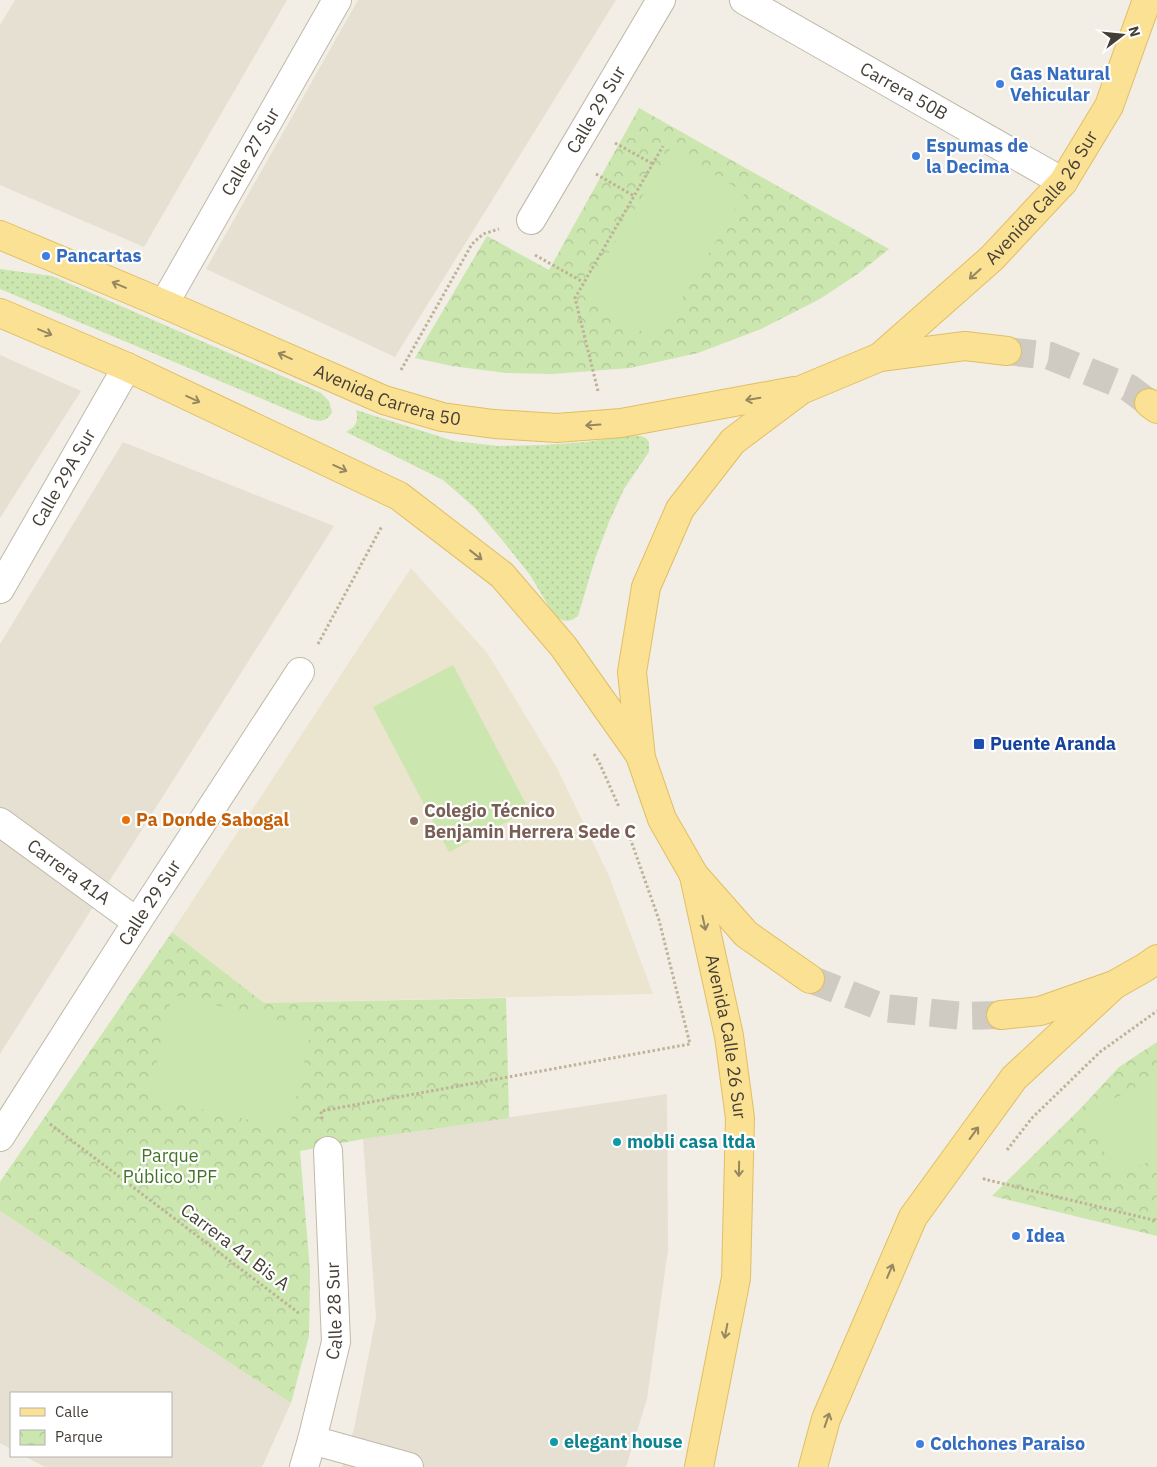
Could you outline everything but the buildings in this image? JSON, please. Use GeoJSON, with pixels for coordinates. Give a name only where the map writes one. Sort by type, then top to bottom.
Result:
{"type":"FeatureCollection","features":[{"type":"Feature","properties":{"kind":"main road","name":"Avenida Calle 26 Sur"},"geometry":{"type":"LineString","coordinates":[[880,357],[992,258],[1063,182],[1109,106],[1147,0]]}},
{"type":"Feature","properties":{"kind":"main road","name":"Avenida Carrera 50"},"geometry":{"type":"LineString","coordinates":[[0,235],[384,400],[442,416],[494,424],[557,428],[621,423],[801,390]]}},
{"type":"Feature","properties":{"kind":"main road"},"geometry":{"type":"LineString","coordinates":[[0,313],[127,367],[399,496],[502,575],[563,646],[641,758]]}},
{"type":"Feature","properties":{"kind":"main road"},"geometry":{"type":"LineString","coordinates":[[810,979],[746,934],[694,875],[662,820],[641,758],[632,672],[646,587],[680,509],[733,441],[801,390],[880,357],[965,346],[1007,351]]}},
{"type":"Feature","properties":{"kind":"main road","name":"Avenida Calle 26 Sur"},"geometry":{"type":"LineString","coordinates":[[694,875],[729,1036],[740,1118],[736,1278],[698,1467]]}},
{"type":"Feature","properties":{"kind":"main road"},"geometry":{"type":"LineString","coordinates":[[813,1467],[826,1420],[913,1217],[1014,1078],[1114,985],[1157,959]]}},
{"type":"Feature","properties":{"kind":"main road"},"geometry":{"type":"LineString","coordinates":[[1001,1015],[1040,1011],[1114,985]]}},
{"type":"Feature","properties":{"kind":"street","name":"Calle 27 Sur"},"geometry":{"type":"LineString","coordinates":[[164,304],[337,0]]}},
{"type":"Feature","properties":{"kind":"street","name":"Calle 29 Sur"},"geometry":{"type":"LineString","coordinates":[[531,220],[661,0]]}},
{"type":"Feature","properties":{"kind":"street","name":"Carrera 50B"},"geometry":{"type":"LineString","coordinates":[[744,0],[1063,182]]}},
{"type":"Feature","properties":{"kind":"street","name":"Calle 29A Sur"},"geometry":{"type":"LineString","coordinates":[[0,589],[127,367]]}},
{"type":"Feature","properties":{"kind":"street","name":"Calle 29 Sur"},"geometry":{"type":"LineString","coordinates":[[0,1137],[300,672]]}},
{"type":"Feature","properties":{"kind":"street","name":"Carrera 41A"},"geometry":{"type":"LineString","coordinates":[[0,822],[137,922]]}},
{"type":"Feature","properties":{"kind":"street","name":"Calle 28 Sur"},"geometry":{"type":"LineString","coordinates":[[304,1467],[336,1342],[328,1151]]}},
{"type":"Feature","properties":{"kind":"street"},"geometry":{"type":"LineString","coordinates":[[312,1440],[409,1467]]}},
{"type":"Feature","properties":{"kind":"path"},"geometry":{"type":"LineString","coordinates":[[587,126],[653,164]]}},
{"type":"Feature","properties":{"kind":"path"},"geometry":{"type":"LineString","coordinates":[[599,394],[575,298],[663,146]]}},
{"type":"Feature","properties":{"kind":"path"},"geometry":{"type":"LineString","coordinates":[[567,159],[634,196]]}},
{"type":"Feature","properties":{"kind":"path"},"geometry":{"type":"LineString","coordinates":[[400,371],[472,244],[483,234],[490,231],[531,220]]}},
{"type":"Feature","properties":{"kind":"path"},"geometry":{"type":"LineString","coordinates":[[490,231],[499,236]]}},
{"type":"Feature","properties":{"kind":"path"},"geometry":{"type":"LineString","coordinates":[[532,254],[583,282]]}},
{"type":"Feature","properties":{"kind":"path"},"geometry":{"type":"LineString","coordinates":[[300,672],[316,647],[383,524]]}},
{"type":"Feature","properties":{"kind":"path"},"geometry":{"type":"LineString","coordinates":[[590,747],[599,762],[621,814]]}},
{"type":"Feature","properties":{"kind":"path"},"geometry":{"type":"LineString","coordinates":[[328,1151],[321,1111],[690,1044],[659,920],[627,830]]}},
{"type":"Feature","properties":{"kind":"path"},"geometry":{"type":"LineString","coordinates":[[1002,1156],[1032,1118],[1100,1052],[1157,1011]]}},
{"type":"Feature","properties":{"kind":"path","name":"Carrera 41 Bis A"},"geometry":{"type":"LineString","coordinates":[[22,1102],[336,1342]]}},
{"type":"Feature","properties":{"kind":"path"},"geometry":{"type":"LineString","coordinates":[[990,1172],[984,1179],[1157,1222]]}},
{"type":"Feature","properties":{"kind":"shaded area"},"geometry":{"type":"Polygon","coordinates":[[[15,0],[287,0],[144,247],[0,185],[0,25],[15,0]]]}},
{"type":"Feature","properties":{"kind":"shaded area"},"geometry":{"type":"Polygon","coordinates":[[[358,0],[616,0],[395,357],[206,269],[358,0]]]}},
{"type":"Feature","properties":{"kind":"shaded area"},"geometry":{"type":"Polygon","coordinates":[[[0,355],[81,391],[0,518],[0,355]]]}},
{"type":"Feature","properties":{"kind":"shaded area"},"geometry":{"type":"Polygon","coordinates":[[[123,442],[334,526],[0,1054],[0,644],[123,442]]]}},
{"type":"Feature","properties":{"kind":"shaded area","name":"Colegio Técnico Benjamin Herrera Sede C"},"geometry":{"type":"Polygon","coordinates":[[[411,568],[488,654],[556,766],[609,876],[653,994],[264,1003],[172,932],[411,568]]]}},
{"type":"Feature","properties":{"kind":"shaded area"},"geometry":{"type":"Polygon","coordinates":[[[667,1094],[668,1250],[647,1399],[626,1467],[342,1467],[354,1429],[376,1317],[363,1139],[667,1094]]]}},
{"type":"Feature","properties":{"kind":"shaded area"},"geometry":{"type":"Polygon","coordinates":[[[0,1211],[291,1403],[262,1467],[45,1467],[26,1457],[172,1457],[172,1392],[10,1392],[10,1448],[0,1443],[0,1211]]]}},
{"type":"Feature","properties":{"kind":"green space"},"geometry":{"type":"Polygon","coordinates":[[[639,108],[889,249],[859,273],[820,299],[761,329],[698,353],[630,368],[552,374],[506,373],[452,366],[415,358],[487,236],[549,270],[639,108]]]}},
{"type":"Feature","properties":{"kind":"green space"},"geometry":{"type":"Polygon","coordinates":[[[671,148],[745,193],[657,341],[583,296],[671,148]]]}},
{"type":"Feature","properties":{"kind":"green space"},"geometry":{"type":"Polygon","coordinates":[[[0,269],[52,276],[321,393],[329,401],[332,412],[328,418],[323,420],[310,419],[0,289],[0,269]]]}},
{"type":"Feature","properties":{"kind":"green space"},"geometry":{"type":"Polygon","coordinates":[[[356,410],[454,441],[498,446],[586,442],[631,435],[646,438],[649,442],[649,452],[624,489],[609,522],[595,559],[578,616],[566,621],[554,615],[530,575],[503,541],[475,508],[443,480],[346,432],[356,423],[356,410]]]}},
{"type":"Feature","properties":{"kind":"green space"},"geometry":{"type":"Polygon","coordinates":[[[453,665],[529,810],[449,852],[373,707],[453,665]]]}},
{"type":"Feature","properties":{"kind":"green space","name":"Parque Público JPF"},"geometry":{"type":"Polygon","coordinates":[[[172,932],[264,1003],[506,998],[509,1118],[363,1139],[300,1151],[310,1271],[309,1336],[291,1403],[0,1211],[0,1182],[172,932]]]}},
{"type":"Feature","properties":{"kind":"green space"},"geometry":{"type":"Polygon","coordinates":[[[172,995],[312,1028],[289,1129],[149,1097],[172,995]]]}},
{"type":"Feature","properties":{"kind":"green space"},"geometry":{"type":"Polygon","coordinates":[[[1157,1042],[1157,1236],[992,1196],[1082,1107],[1119,1067],[1157,1042]]]}},
{"type":"Feature","properties":{"kind":"green space"},"geometry":{"type":"Polygon","coordinates":[[[1157,1076],[1157,1157],[1118,1177],[1084,1114],[1157,1076]]]}},
{"type":"Feature","properties":{"kind":"tunnel"},"geometry":{"type":"LineString","coordinates":[[1007,351],[1050,356],[1129,388],[1149,403]]}},
{"type":"Feature","properties":{"kind":"tunnel"},"geometry":{"type":"LineString","coordinates":[[810,979],[884,1008],[963,1016],[1001,1015]]}},
{"type":"Feature","properties":{"kind":"place","name":"Gas Natural Vehicular"},"geometry":{"type":"Point","coordinates":[1000,84]}},
{"type":"Feature","properties":{"kind":"place","name":"Espumas de la Decima"},"geometry":{"type":"Point","coordinates":[916,156]}},
{"type":"Feature","properties":{"kind":"place","name":"Pancartas"},"geometry":{"type":"Point","coordinates":[46,256]}},
{"type":"Feature","properties":{"kind":"place","name":"Puente Aranda"},"geometry":{"type":"Point","coordinates":[979,744]}},
{"type":"Feature","properties":{"kind":"place","name":"Pa Donde Sabogal"},"geometry":{"type":"Point","coordinates":[126,820]}},
{"type":"Feature","properties":{"kind":"place","name":"Colegio Técnico Benjamin Herrera Sede C"},"geometry":{"type":"Point","coordinates":[414,821]}},
{"type":"Feature","properties":{"kind":"place","name":"mobli casa ltda"},"geometry":{"type":"Point","coordinates":[617,1142]}},
{"type":"Feature","properties":{"kind":"place","name":"Idea"},"geometry":{"type":"Point","coordinates":[1016,1236]}},
{"type":"Feature","properties":{"kind":"place","name":"elegant house"},"geometry":{"type":"Point","coordinates":[554,1442]}},
{"type":"Feature","properties":{"kind":"place","name":"Colchones Paraiso"},"geometry":{"type":"Point","coordinates":[920,1444]}}]}
